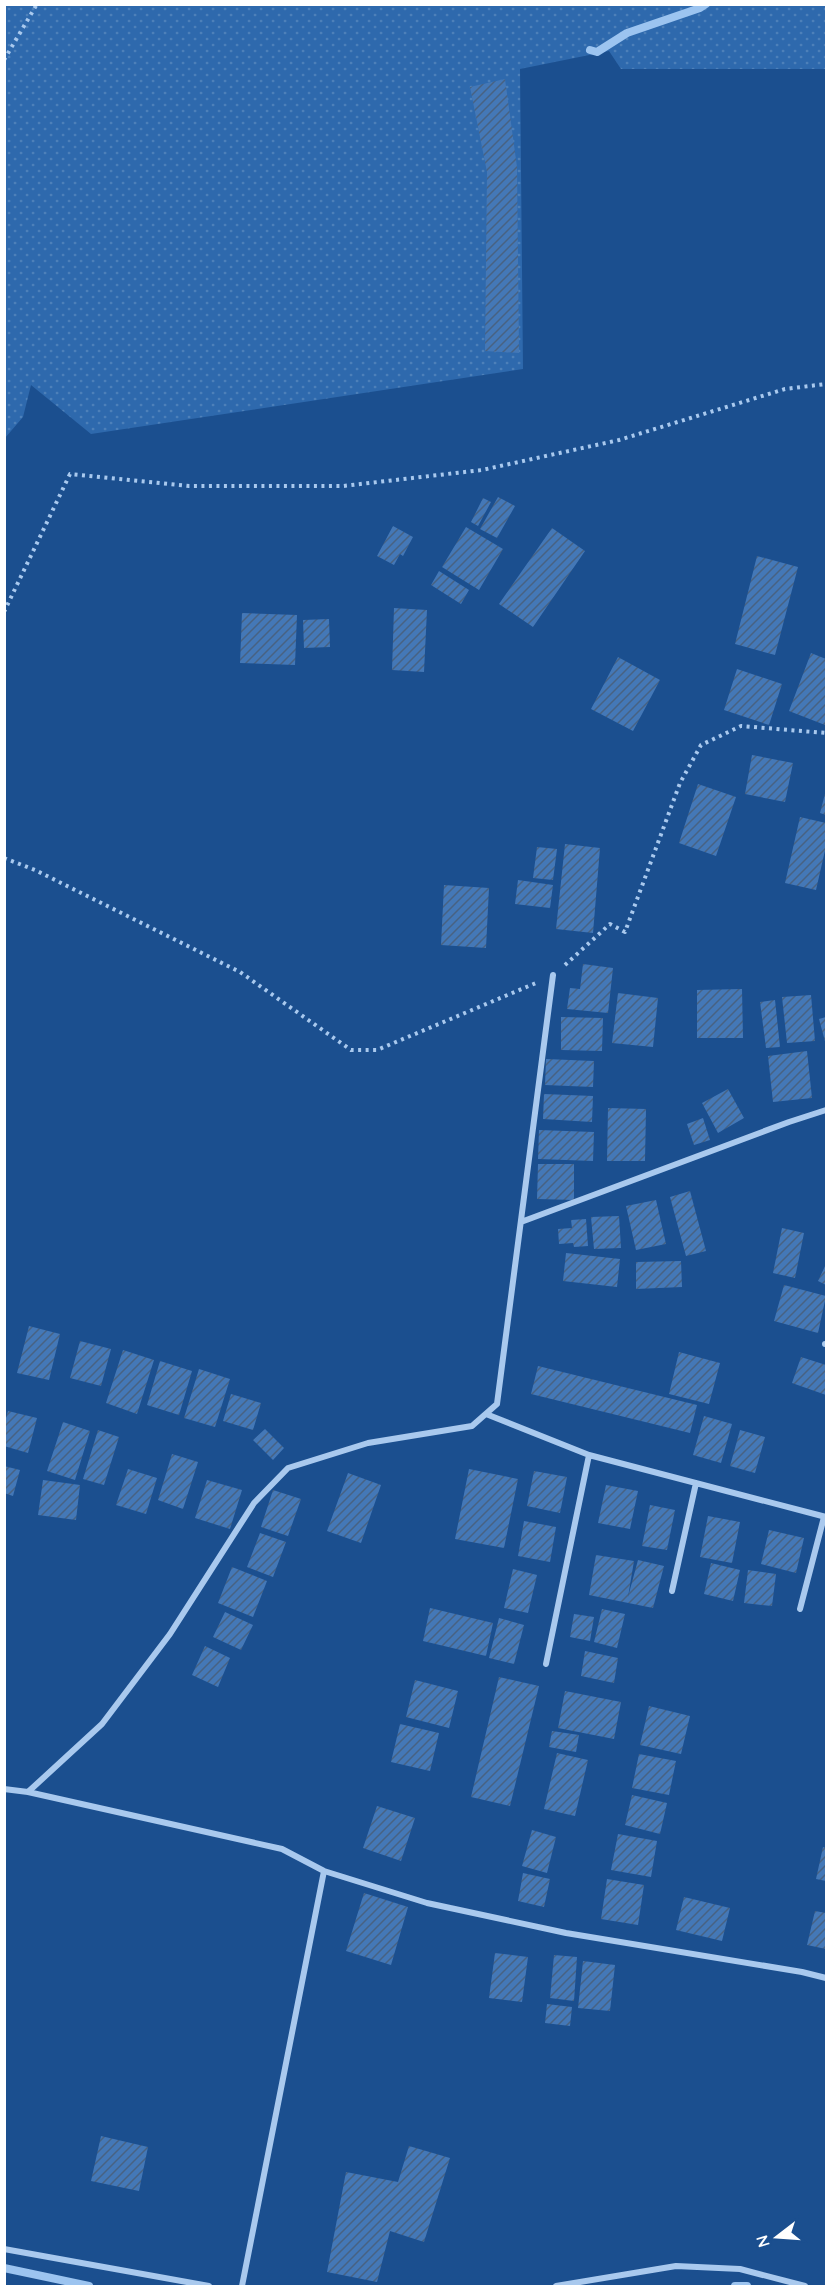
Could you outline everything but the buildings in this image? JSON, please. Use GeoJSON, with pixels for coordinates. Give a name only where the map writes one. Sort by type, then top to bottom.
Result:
{"type":"FeatureCollection","features":[{"type":"Feature","properties":{"kind":"street"},"geometry":{"type":"LineString","coordinates":[[28,1792],[102,1724],[170,1634],[254,1503],[288,1468],[368,1443],[472,1426],[497,1404],[553,975]]}},
{"type":"Feature","properties":{"kind":"street"},"geometry":{"type":"LineString","coordinates":[[521,1222],[826,1110]]}},
{"type":"Feature","properties":{"kind":"street"},"geometry":{"type":"LineString","coordinates":[[486,1414],[589,1455],[825,1517],[800,1609]]}},
{"type":"Feature","properties":{"kind":"street"},"geometry":{"type":"LineString","coordinates":[[546,1664],[589,1455]]}},
{"type":"Feature","properties":{"kind":"street"},"geometry":{"type":"LineString","coordinates":[[672,1591],[696,1483]]}},
{"type":"Feature","properties":{"kind":"street"},"geometry":{"type":"LineString","coordinates":[[4,1790],[28,1792],[282,1849],[324,1871],[427,1903],[566,1933],[802,1972],[826,1978]]}},
{"type":"Feature","properties":{"kind":"street"},"geometry":{"type":"LineString","coordinates":[[242,2286],[324,1871]]}},
{"type":"Feature","properties":{"kind":"street"},"geometry":{"type":"LineString","coordinates":[[4,2249],[209,2286]]}},
{"type":"Feature","properties":{"kind":"street"},"geometry":{"type":"LineString","coordinates":[[556,2286],[676,2266],[740,2270],[805,2286]]}},
{"type":"Feature","properties":{"kind":"path"},"geometry":{"type":"LineString","coordinates":[[4,60],[37,4]]}},
{"type":"Feature","properties":{"kind":"path"},"geometry":{"type":"LineString","coordinates":[[4,612],[70,474],[189,486],[343,486],[482,470],[619,440],[785,389],[826,384]]}},
{"type":"Feature","properties":{"kind":"path"},"geometry":{"type":"LineString","coordinates":[[4,858],[35,870],[240,972],[351,1050],[377,1050],[553,975],[610,924],[625,932],[680,783],[701,745],[741,726],[826,734]]}},
{"type":"Feature","properties":{"kind":"shaded area"},"geometry":{"type":"Polygon","coordinates":[[[5,5],[826,5],[826,69],[621,69],[609,51],[520,69],[523,369],[91,434],[31,385],[23,417],[5,438],[5,5]]]}},
{"type":"Feature","properties":{"kind":"waterway"},"geometry":{"type":"LineString","coordinates":[[590,50],[597,52],[627,33],[706,4]]}},
{"type":"Feature","properties":{"kind":"waterway"},"geometry":{"type":"LineString","coordinates":[[4,2268],[89,2286]]}},
{"type":"Feature","properties":{"kind":"waterway"},"geometry":{"type":"LineString","coordinates":[[735,2286],[747,2286]]}}]}
